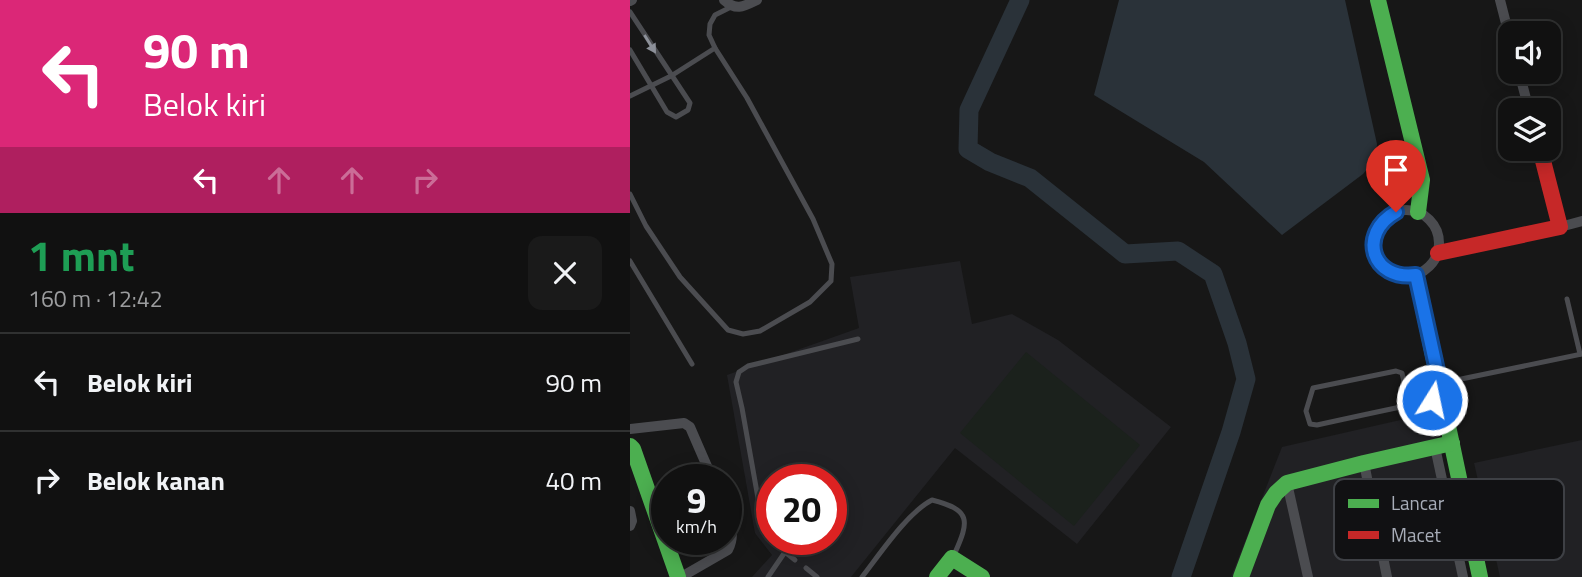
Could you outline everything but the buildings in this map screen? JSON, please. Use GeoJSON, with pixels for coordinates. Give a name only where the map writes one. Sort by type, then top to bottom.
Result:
{"type":"FeatureCollection","features":[{"type":"Feature","properties":{"kind":"street"},"geometry":{"type":"LineString","coordinates":[[728,3],[738,7],[757,0]]}},
{"type":"Feature","properties":{"kind":"street"},"geometry":{"type":"LineString","coordinates":[[1378,0],[1422,180],[1418,212]]}},
{"type":"Feature","properties":{"kind":"street"},"geometry":{"type":"LineString","coordinates":[[1500,0],[1505,21]]}},
{"type":"Feature","properties":{"kind":"street"},"geometry":{"type":"LineString","coordinates":[[1543,161],[1560,227]]}},
{"type":"Feature","properties":{"kind":"street"},"geometry":{"type":"LineString","coordinates":[[1396,212],[1418,212],[1427,217],[1438,233],[1438,253],[1430,267],[1416,275],[1394,274],[1384,268],[1373,248],[1378,226],[1396,212]]}},
{"type":"Feature","properties":{"kind":"street"},"geometry":{"type":"LineString","coordinates":[[1438,253],[1582,221]]}},
{"type":"Feature","properties":{"kind":"street"},"geometry":{"type":"LineString","coordinates":[[1416,275],[1460,479]]}},
{"type":"Feature","properties":{"kind":"street"},"geometry":{"type":"LineString","coordinates":[[630,429],[684,422],[690,427],[706,464]]}},
{"type":"Feature","properties":{"kind":"street"},"geometry":{"type":"LineString","coordinates":[[1241,577],[1268,505],[1276,492],[1287,483],[1452,443]]}},
{"type":"Feature","properties":{"kind":"street"},"geometry":{"type":"LineString","coordinates":[[630,446],[679,577],[718,555]]}},
{"type":"Feature","properties":{"kind":"street"},"geometry":{"type":"LineString","coordinates":[[1435,447],[1442,479]]}},
{"type":"Feature","properties":{"kind":"street"},"geometry":{"type":"LineString","coordinates":[[1364,463],[1367,479]]}},
{"type":"Feature","properties":{"kind":"street"},"geometry":{"type":"LineString","coordinates":[[1287,483],[1308,577]]}},
{"type":"Feature","properties":{"kind":"street"},"geometry":{"type":"LineString","coordinates":[[630,511],[630,526]]}},
{"type":"Feature","properties":{"kind":"street"},"geometry":{"type":"LineString","coordinates":[[937,577],[952,558],[982,577]]}},
{"type":"Feature","properties":{"kind":"lane"},"geometry":{"type":"LineString","coordinates":[[630,194],[646,226],[680,277],[728,330],[743,334],[760,331],[810,302],[831,281],[832,264],[813,219],[709,34],[715,15],[728,3]]}},
{"type":"Feature","properties":{"kind":"lane"},"geometry":{"type":"LineString","coordinates":[[630,12],[690,103],[688,110],[676,117],[667,113],[630,50]]}},
{"type":"Feature","properties":{"kind":"lane"},"geometry":{"type":"LineString","coordinates":[[630,96],[671,76],[715,48]]}},
{"type":"Feature","properties":{"kind":"lane"},"geometry":{"type":"LineString","coordinates":[[630,261],[692,364]]}},
{"type":"Feature","properties":{"kind":"lane"},"geometry":{"type":"LineString","coordinates":[[1409,405],[1402,373],[1396,371],[1313,388],[1306,411],[1310,424],[1317,425],[1409,405],[1441,391],[1581,354],[1567,299]]}},
{"type":"Feature","properties":{"kind":"lane"},"geometry":{"type":"LineString","coordinates":[[756,487],[737,377],[748,366],[858,338]]}},
{"type":"Feature","properties":{"kind":"lane"},"geometry":{"type":"LineString","coordinates":[[862,577],[911,515],[932,500],[958,508],[963,514],[962,538],[952,558]]}},
{"type":"Feature","properties":{"kind":"lane"},"geometry":{"type":"LineString","coordinates":[[768,577],[783,555]]}},
{"type":"Feature","properties":{"kind":"lane"},"geometry":{"type":"LineString","coordinates":[[789,555],[795,560]]}},
{"type":"Feature","properties":{"kind":"lane"},"geometry":{"type":"LineString","coordinates":[[806,568],[817,577]]}},
{"type":"Feature","properties":{"kind":"shaded area"},"geometry":{"type":"Polygon","coordinates":[[[1119,0],[1345,0],[1377,144],[1376,159],[1363,174],[1282,235],[1204,162],[1094,95],[1119,0]]]}},
{"type":"Feature","properties":{"kind":"shaded area"},"geometry":{"type":"Polygon","coordinates":[[[960,261],[972,324],[1012,314],[1058,340],[1171,427],[1077,544],[955,448],[851,577],[752,577],[772,555],[847,555],[847,464],[756,464],[756,534],[727,375],[859,328],[850,277],[960,261]]]}},
{"type":"Feature","properties":{"kind":"shaded area"},"geometry":{"type":"Polygon","coordinates":[[[1026,352],[1140,445],[1074,526],[960,433],[1026,352]]]}},
{"type":"Feature","properties":{"kind":"shaded area"},"geometry":{"type":"Polygon","coordinates":[[[1431,413],[1445,479],[1334,479],[1334,560],[1463,560],[1467,577],[1231,577],[1282,447],[1431,413]]]}},
{"type":"Feature","properties":{"kind":"shaded area"},"geometry":{"type":"Polygon","coordinates":[[[1582,440],[1582,577],[1500,577],[1496,560],[1564,560],[1564,479],[1478,479],[1474,463],[1582,440]]]}},
{"type":"Feature","properties":{"kind":"waterway"},"geometry":{"type":"LineString","coordinates":[[1020,0],[969,110],[968,149],[990,162],[1030,178],[1125,254],[1178,251],[1213,274],[1237,343],[1246,379],[1231,432],[1181,577]]}},
{"type":"Feature","properties":{"kind":"traffic: fast"},"geometry":{"type":"LineString","coordinates":[[1378,0],[1422,180],[1418,212]]}},
{"type":"Feature","properties":{"kind":"traffic: fast"},"geometry":{"type":"LineString","coordinates":[[1416,275],[1459,479]]}},
{"type":"Feature","properties":{"kind":"traffic: fast"},"geometry":{"type":"LineString","coordinates":[[1241,577],[1268,505],[1287,483],[1452,443]]}},
{"type":"Feature","properties":{"kind":"traffic: fast"},"geometry":{"type":"LineString","coordinates":[[630,446],[678,577]]}},
{"type":"Feature","properties":{"kind":"traffic: fast"},"geometry":{"type":"LineString","coordinates":[[937,577],[952,558],[982,577]]}},
{"type":"Feature","properties":{"kind":"traffic: fast"},"geometry":{"type":"LineString","coordinates":[[1476,560],[1480,577]]}},
{"type":"Feature","properties":{"kind":"traffic: jam"},"geometry":{"type":"LineString","coordinates":[[1438,253],[1560,227],[1543,161]]}},
{"type":"Feature","properties":{"kind":"route"},"geometry":{"type":"LineString","coordinates":[[1396,212],[1378,226],[1373,248],[1384,268],[1394,274],[1416,275],[1443,398],[1432,400]]}}]}
